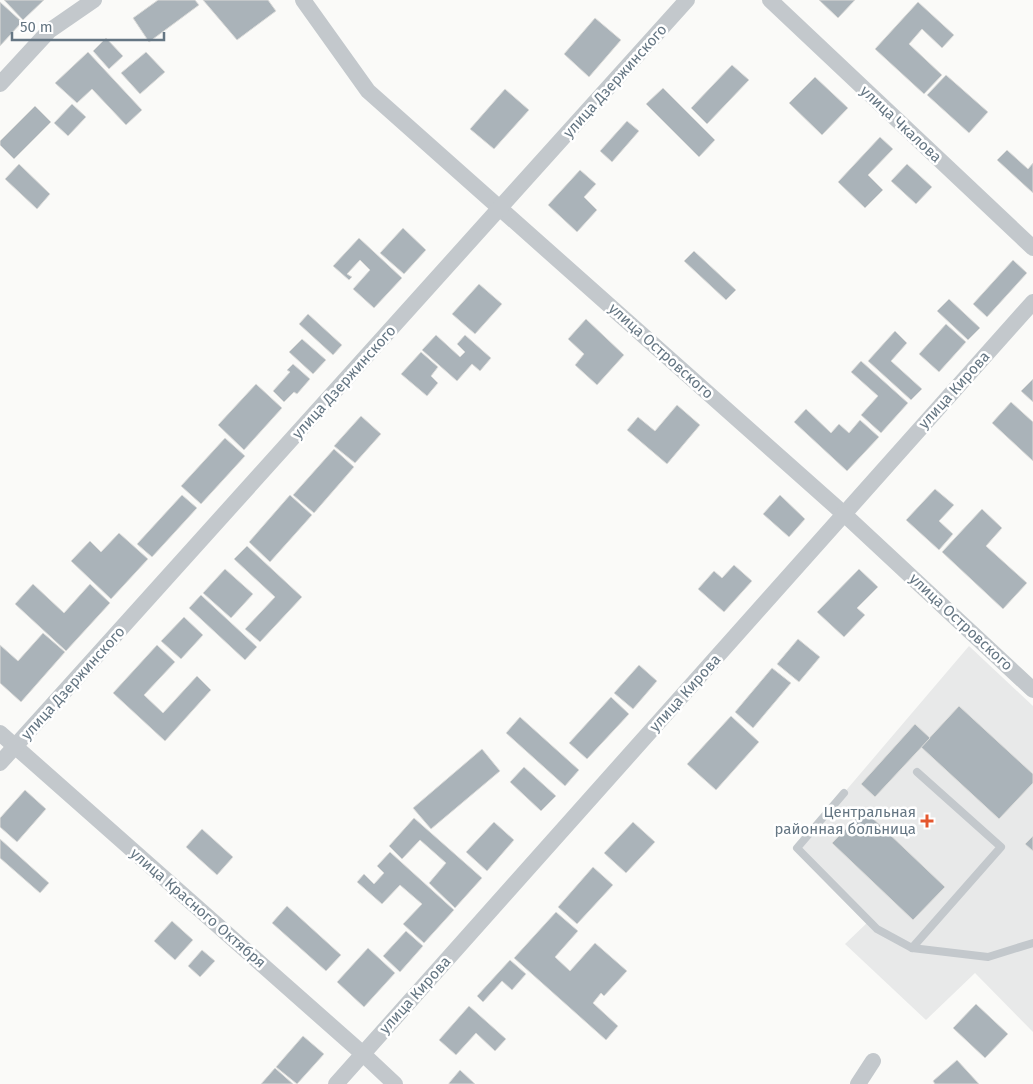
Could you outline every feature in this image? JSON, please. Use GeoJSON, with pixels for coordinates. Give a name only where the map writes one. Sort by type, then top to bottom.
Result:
{"type":"FeatureCollection","features":[{"type":"Feature","properties":{"kind":"street"},"geometry":{"type":"LineString","coordinates":[[0,84],[49,31],[94,0]]}},
{"type":"Feature","properties":{"kind":"street","name":"улица Островского"},"geometry":{"type":"LineString","coordinates":[[303,0],[368,91],[844,514],[1033,690]]}},
{"type":"Feature","properties":{"kind":"street","name":"улица Дзержинского"},"geometry":{"type":"LineString","coordinates":[[0,764],[687,0]]}},
{"type":"Feature","properties":{"kind":"street","name":"улица Чкалова"},"geometry":{"type":"LineString","coordinates":[[770,0],[1033,248]]}},
{"type":"Feature","properties":{"kind":"street","name":"улица Кирова"},"geometry":{"type":"LineString","coordinates":[[336,1084],[1033,302]]}},
{"type":"Feature","properties":{"kind":"street","name":"улица Красного Октября"},"geometry":{"type":"LineString","coordinates":[[0,733],[395,1084]]}},
{"type":"Feature","properties":{"kind":"street"},"geometry":{"type":"LineString","coordinates":[[858,1084],[873,1061]]}},
{"type":"Feature","properties":{"kind":"lane"},"geometry":{"type":"LineString","coordinates":[[912,948],[1001,847],[917,772]]}},
{"type":"Feature","properties":{"kind":"lane"},"geometry":{"type":"LineString","coordinates":[[844,793],[796,848],[877,929],[912,948],[988,957],[1033,943]]}},
{"type":"Feature","properties":{"kind":"shaded area","name":"Центральная районная больница"},"geometry":{"type":"Polygon","coordinates":[[[969,646],[1033,706],[1033,1032],[975,973],[926,1020],[845,944],[869,921],[797,848],[969,646]]]}},
{"type":"Feature","properties":{"kind":"building"},"geometry":{"type":"Polygon","coordinates":[[[4,0],[44,0],[23,20],[4,0]]]}},
{"type":"Feature","properties":{"kind":"building"},"geometry":{"type":"Polygon","coordinates":[[[158,0],[195,0],[199,5],[149,42],[133,18],[158,0]]]}},
{"type":"Feature","properties":{"kind":"building"},"geometry":{"type":"Polygon","coordinates":[[[203,0],[268,0],[276,11],[237,40],[203,0]]]}},
{"type":"Feature","properties":{"kind":"building"},"geometry":{"type":"Polygon","coordinates":[[[819,0],[855,0],[838,18],[819,0]]]}},
{"type":"Feature","properties":{"kind":"building"},"geometry":{"type":"Polygon","coordinates":[[[0,2],[22,22],[0,46],[0,2]]]}},
{"type":"Feature","properties":{"kind":"building"},"geometry":{"type":"Polygon","coordinates":[[[918,2],[954,35],[942,48],[922,29],[909,44],[942,75],[924,94],[875,49],[918,2]]]}},
{"type":"Feature","properties":{"kind":"building"},"geometry":{"type":"Polygon","coordinates":[[[595,18],[621,40],[589,77],[564,54],[595,18]]]}},
{"type":"Feature","properties":{"kind":"building"},"geometry":{"type":"Polygon","coordinates":[[[106,38],[123,56],[109,69],[93,51],[106,38]]]}},
{"type":"Feature","properties":{"kind":"building"},"geometry":{"type":"Polygon","coordinates":[[[88,52],[142,110],[126,125],[92,89],[77,103],[55,83],[88,52]]]}},
{"type":"Feature","properties":{"kind":"building"},"geometry":{"type":"Polygon","coordinates":[[[146,52],[165,72],[140,94],[121,73],[146,52]]]}},
{"type":"Feature","properties":{"kind":"building"},"geometry":{"type":"Polygon","coordinates":[[[732,65],[749,80],[707,124],[691,108],[732,65]]]}},
{"type":"Feature","properties":{"kind":"building"},"geometry":{"type":"Polygon","coordinates":[[[946,75],[988,112],[969,133],[927,95],[946,75]]]}},
{"type":"Feature","properties":{"kind":"building"},"geometry":{"type":"Polygon","coordinates":[[[815,77],[848,108],[822,135],[789,103],[815,77]]]}},
{"type":"Feature","properties":{"kind":"building"},"geometry":{"type":"Polygon","coordinates":[[[663,88],[715,140],[699,157],[646,104],[663,88]]]}},
{"type":"Feature","properties":{"kind":"building"},"geometry":{"type":"Polygon","coordinates":[[[505,89],[529,110],[494,149],[470,129],[505,89]]]}},
{"type":"Feature","properties":{"kind":"building"},"geometry":{"type":"Polygon","coordinates":[[[72,104],[86,117],[68,136],[54,123],[72,104]]]}},
{"type":"Feature","properties":{"kind":"building"},"geometry":{"type":"Polygon","coordinates":[[[35,106],[51,122],[14,159],[0,145],[0,141],[35,106]]]}},
{"type":"Feature","properties":{"kind":"building"},"geometry":{"type":"Polygon","coordinates":[[[627,121],[639,131],[612,162],[600,151],[627,121]]]}},
{"type":"Feature","properties":{"kind":"building"},"geometry":{"type":"Polygon","coordinates":[[[880,137],[893,149],[868,175],[883,190],[865,208],[838,182],[880,137]]]}},
{"type":"Feature","properties":{"kind":"building"},"geometry":{"type":"Polygon","coordinates":[[[1007,150],[1028,169],[1033,163],[1033,193],[997,160],[1007,150]]]}},
{"type":"Feature","properties":{"kind":"building"},"geometry":{"type":"Polygon","coordinates":[[[19,164],[50,194],[37,209],[5,179],[19,164]]]}},
{"type":"Feature","properties":{"kind":"building"},"geometry":{"type":"Polygon","coordinates":[[[907,164],[932,187],[916,204],[891,181],[907,164]]]}},
{"type":"Feature","properties":{"kind":"building"},"geometry":{"type":"Polygon","coordinates":[[[580,170],[596,184],[584,197],[597,210],[577,232],[548,205],[580,170]]]}},
{"type":"Feature","properties":{"kind":"building"},"geometry":{"type":"Polygon","coordinates":[[[403,228],[426,250],[404,274],[380,253],[403,228]]]}},
{"type":"Feature","properties":{"kind":"building"},"geometry":{"type":"Polygon","coordinates":[[[359,238],[402,278],[374,308],[353,289],[370,270],[360,260],[347,274],[352,277],[349,280],[333,266],[359,238]]]}},
{"type":"Feature","properties":{"kind":"building"},"geometry":{"type":"Polygon","coordinates":[[[694,251],[736,290],[726,300],[684,261],[694,251]]]}},
{"type":"Feature","properties":{"kind":"building"},"geometry":{"type":"Polygon","coordinates":[[[1013,260],[1027,273],[987,317],[973,304],[1013,260]]]}},
{"type":"Feature","properties":{"kind":"building"},"geometry":{"type":"Polygon","coordinates":[[[479,284],[502,304],[475,334],[452,314],[479,284]]]}},
{"type":"Feature","properties":{"kind":"building"},"geometry":{"type":"Polygon","coordinates":[[[949,299],[980,328],[968,340],[937,311],[949,299]]]}},
{"type":"Feature","properties":{"kind":"building"},"geometry":{"type":"Polygon","coordinates":[[[308,314],[342,345],[333,355],[299,324],[308,314]]]}},
{"type":"Feature","properties":{"kind":"building"},"geometry":{"type":"Polygon","coordinates":[[[586,319],[624,355],[597,385],[575,365],[584,354],[568,339],[586,319]]]}},
{"type":"Feature","properties":{"kind":"building"},"geometry":{"type":"Polygon","coordinates":[[[946,324],[966,342],[939,372],[919,354],[946,324]]]}},
{"type":"Feature","properties":{"kind":"building"},"geometry":{"type":"Polygon","coordinates":[[[895,331],[907,343],[891,361],[922,389],[911,400],[868,361],[895,331]]]}},
{"type":"Feature","properties":{"kind":"building"},"geometry":{"type":"Polygon","coordinates":[[[436,335],[460,357],[465,352],[457,344],[465,335],[491,358],[480,371],[472,364],[457,381],[422,350],[436,335]]]}},
{"type":"Feature","properties":{"kind":"building"},"geometry":{"type":"Polygon","coordinates":[[[302,339],[326,360],[313,374],[289,352],[302,339]]]}},
{"type":"Feature","properties":{"kind":"building"},"geometry":{"type":"Polygon","coordinates":[[[421,352],[438,367],[431,376],[438,383],[427,396],[401,374],[421,352]]]}},
{"type":"Feature","properties":{"kind":"building"},"geometry":{"type":"Polygon","coordinates":[[[861,361],[908,403],[881,433],[861,415],[878,396],[851,372],[861,361]]]}},
{"type":"Feature","properties":{"kind":"building"},"geometry":{"type":"Polygon","coordinates":[[[293,364],[310,379],[297,394],[294,392],[284,402],[273,391],[290,372],[287,370],[293,364]]]}},
{"type":"Feature","properties":{"kind":"building"},"geometry":{"type":"Polygon","coordinates":[[[1033,379],[1033,402],[1021,391],[1033,379]]]}},
{"type":"Feature","properties":{"kind":"building"},"geometry":{"type":"Polygon","coordinates":[[[256,384],[282,408],[244,450],[218,425],[256,384]]]}},
{"type":"Feature","properties":{"kind":"building"},"geometry":{"type":"Polygon","coordinates":[[[1011,402],[1033,422],[1033,461],[992,423],[1011,402]]]}},
{"type":"Feature","properties":{"kind":"building"},"geometry":{"type":"Polygon","coordinates":[[[677,405],[700,425],[667,464],[627,430],[638,417],[655,431],[677,405]]]}},
{"type":"Feature","properties":{"kind":"building"},"geometry":{"type":"Polygon","coordinates":[[[806,409],[831,433],[839,424],[849,433],[860,420],[879,437],[847,471],[794,422],[806,409]]]}},
{"type":"Feature","properties":{"kind":"building"},"geometry":{"type":"Polygon","coordinates":[[[361,416],[381,434],[355,463],[334,446],[361,416]]]}},
{"type":"Feature","properties":{"kind":"building"},"geometry":{"type":"Polygon","coordinates":[[[225,438],[245,456],[201,504],[181,486],[225,438]]]}},
{"type":"Feature","properties":{"kind":"building"},"geometry":{"type":"Polygon","coordinates":[[[334,449],[354,467],[314,513],[293,495],[334,449]]]}},
{"type":"Feature","properties":{"kind":"building"},"geometry":{"type":"Polygon","coordinates":[[[935,489],[954,505],[939,521],[953,534],[939,550],[906,520],[935,489]]]}},
{"type":"Feature","properties":{"kind":"building"},"geometry":{"type":"Polygon","coordinates":[[[182,495],[197,508],[152,557],[137,544],[182,495]]]}},
{"type":"Feature","properties":{"kind":"building"},"geometry":{"type":"Polygon","coordinates":[[[290,495],[312,515],[270,562],[249,542],[290,495]]]}},
{"type":"Feature","properties":{"kind":"building"},"geometry":{"type":"Polygon","coordinates":[[[780,495],[805,519],[789,537],[763,514],[780,495]]]}},
{"type":"Feature","properties":{"kind":"building"},"geometry":{"type":"Polygon","coordinates":[[[982,509],[1002,528],[986,546],[1027,583],[1003,609],[942,552],[982,509]]]}},
{"type":"Feature","properties":{"kind":"building"},"geometry":{"type":"Polygon","coordinates":[[[119,533],[148,559],[111,599],[71,561],[90,541],[101,552],[119,533]]]}},
{"type":"Feature","properties":{"kind":"building"},"geometry":{"type":"Polygon","coordinates":[[[247,546],[302,597],[260,642],[245,629],[275,597],[234,559],[247,546]]]}},
{"type":"Feature","properties":{"kind":"building"},"geometry":{"type":"Polygon","coordinates":[[[734,565],[752,581],[724,612],[698,589],[714,571],[722,578],[734,565]]]}},
{"type":"Feature","properties":{"kind":"building"},"geometry":{"type":"Polygon","coordinates":[[[225,569],[253,594],[231,618],[203,593],[225,569]]]}},
{"type":"Feature","properties":{"kind":"building"},"geometry":{"type":"Polygon","coordinates":[[[859,569],[878,587],[857,608],[865,615],[844,637],[817,612],[859,569]]]}},
{"type":"Feature","properties":{"kind":"building"},"geometry":{"type":"Polygon","coordinates":[[[33,584],[64,613],[90,584],[110,603],[66,651],[15,604],[33,584]]]}},
{"type":"Feature","properties":{"kind":"building"},"geometry":{"type":"Polygon","coordinates":[[[201,595],[257,647],[245,660],[189,608],[201,595]]]}},
{"type":"Feature","properties":{"kind":"building"},"geometry":{"type":"Polygon","coordinates":[[[184,617],[203,635],[181,659],[161,641],[184,617]]]}},
{"type":"Feature","properties":{"kind":"building"},"geometry":{"type":"Polygon","coordinates":[[[43,633],[65,652],[21,702],[0,683],[0,645],[18,661],[43,633]]]}},
{"type":"Feature","properties":{"kind":"building"},"geometry":{"type":"Polygon","coordinates":[[[798,639],[820,657],[799,682],[777,664],[798,639]]]}},
{"type":"Feature","properties":{"kind":"building"},"geometry":{"type":"Polygon","coordinates":[[[157,645],[175,662],[144,695],[163,713],[197,676],[211,690],[165,741],[113,693],[157,645]]]}},
{"type":"Feature","properties":{"kind":"building"},"geometry":{"type":"Polygon","coordinates":[[[639,665],[657,681],[633,709],[614,693],[639,665]]]}},
{"type":"Feature","properties":{"kind":"building"},"geometry":{"type":"Polygon","coordinates":[[[772,668],[791,683],[753,728],[735,712],[772,668]]]}},
{"type":"Feature","properties":{"kind":"building"},"geometry":{"type":"Polygon","coordinates":[[[611,697],[629,714],[587,759],[569,743],[611,697]]]}},
{"type":"Feature","properties":{"kind":"building"},"geometry":{"type":"Polygon","coordinates":[[[959,706],[1033,774],[1033,783],[999,819],[921,747],[959,706]]]}},
{"type":"Feature","properties":{"kind":"building"},"geometry":{"type":"Polygon","coordinates":[[[731,716],[759,742],[716,790],[687,764],[731,716]]]}},
{"type":"Feature","properties":{"kind":"building"},"geometry":{"type":"Polygon","coordinates":[[[520,717],[579,770],[565,786],[506,733],[520,717]]]}},
{"type":"Feature","properties":{"kind":"building"},"geometry":{"type":"Polygon","coordinates":[[[915,724],[930,738],[875,797],[861,784],[915,724]]]}},
{"type":"Feature","properties":{"kind":"building"},"geometry":{"type":"Polygon","coordinates":[[[482,749],[500,771],[431,829],[413,808],[482,749]]]}},
{"type":"Feature","properties":{"kind":"building"},"geometry":{"type":"Polygon","coordinates":[[[524,767],[556,796],[541,811],[510,782],[524,767]]]}},
{"type":"Feature","properties":{"kind":"building"},"geometry":{"type":"Polygon","coordinates":[[[25,790],[46,809],[17,842],[0,827],[0,818],[25,790]]]}},
{"type":"Feature","properties":{"kind":"building"},"geometry":{"type":"Polygon","coordinates":[[[864,810],[945,887],[913,920],[832,843],[864,810]]]}},
{"type":"Feature","properties":{"kind":"building"},"geometry":{"type":"Polygon","coordinates":[[[414,818],[482,878],[455,908],[429,883],[446,863],[420,840],[402,859],[389,846],[414,818]]]}},
{"type":"Feature","properties":{"kind":"building"},"geometry":{"type":"Polygon","coordinates":[[[494,822],[514,840],[487,871],[466,852],[494,822]]]}},
{"type":"Feature","properties":{"kind":"building"},"geometry":{"type":"Polygon","coordinates":[[[633,822],[655,842],[626,873],[604,853],[633,822]]]}},
{"type":"Feature","properties":{"kind":"building"},"geometry":{"type":"Polygon","coordinates":[[[202,829],[233,857],[217,875],[186,847],[202,829]]]}},
{"type":"Feature","properties":{"kind":"building"},"geometry":{"type":"Polygon","coordinates":[[[1033,836],[1033,851],[1025,844],[1033,836]]]}},
{"type":"Feature","properties":{"kind":"building"},"geometry":{"type":"Polygon","coordinates":[[[0,839],[49,883],[40,893],[0,858],[0,839]]]}},
{"type":"Feature","properties":{"kind":"building"},"geometry":{"type":"Polygon","coordinates":[[[390,852],[454,910],[424,943],[403,924],[422,904],[400,885],[382,904],[357,882],[364,874],[374,884],[384,873],[377,866],[390,852]]]}},
{"type":"Feature","properties":{"kind":"building"},"geometry":{"type":"Polygon","coordinates":[[[593,867],[613,885],[577,924],[558,907],[593,867]]]}},
{"type":"Feature","properties":{"kind":"building"},"geometry":{"type":"Polygon","coordinates":[[[287,906],[341,955],[326,971],[272,923],[287,906]]]}},
{"type":"Feature","properties":{"kind":"building"},"geometry":{"type":"Polygon","coordinates":[[[556,912],[578,931],[555,957],[570,971],[595,943],[627,971],[604,996],[601,993],[593,1003],[618,1026],[606,1040],[514,958],[556,912]]]}},
{"type":"Feature","properties":{"kind":"building"},"geometry":{"type":"Polygon","coordinates":[[[172,921],[193,940],[175,960],[154,941],[172,921]]]}},
{"type":"Feature","properties":{"kind":"building"},"geometry":{"type":"Polygon","coordinates":[[[406,931],[423,946],[400,972],[383,956],[406,931]]]}},
{"type":"Feature","properties":{"kind":"building"},"geometry":{"type":"Polygon","coordinates":[[[368,948],[395,973],[364,1007],[337,982],[368,948]]]}},
{"type":"Feature","properties":{"kind":"building"},"geometry":{"type":"Polygon","coordinates":[[[202,950],[215,961],[200,977],[188,966],[202,950]]]}},
{"type":"Feature","properties":{"kind":"building"},"geometry":{"type":"Polygon","coordinates":[[[510,960],[526,974],[512,990],[502,981],[483,1002],[477,996],[510,960]]]}},
{"type":"Feature","properties":{"kind":"building"},"geometry":{"type":"Polygon","coordinates":[[[976,1004],[1008,1034],[985,1058],[953,1028],[976,1004]]]}},
{"type":"Feature","properties":{"kind":"building"},"geometry":{"type":"Polygon","coordinates":[[[469,1006],[506,1039],[495,1051],[476,1033],[456,1055],[439,1040],[469,1006]]]}},
{"type":"Feature","properties":{"kind":"building"},"geometry":{"type":"Polygon","coordinates":[[[303,1036],[324,1054],[297,1084],[276,1067],[303,1036]]]}},
{"type":"Feature","properties":{"kind":"building"},"geometry":{"type":"Polygon","coordinates":[[[957,1060],[979,1084],[935,1084],[933,1081],[957,1060]]]}},
{"type":"Feature","properties":{"kind":"building"},"geometry":{"type":"Polygon","coordinates":[[[275,1068],[293,1084],[261,1084],[275,1068]]]}},
{"type":"Feature","properties":{"kind":"building"},"geometry":{"type":"Polygon","coordinates":[[[460,1070],[475,1084],[449,1084],[460,1070]]]}},
{"type":"Feature","properties":{"kind":"place","name":"Центральная районная больница"},"geometry":{"type":"Point","coordinates":[927,821]}}]}
